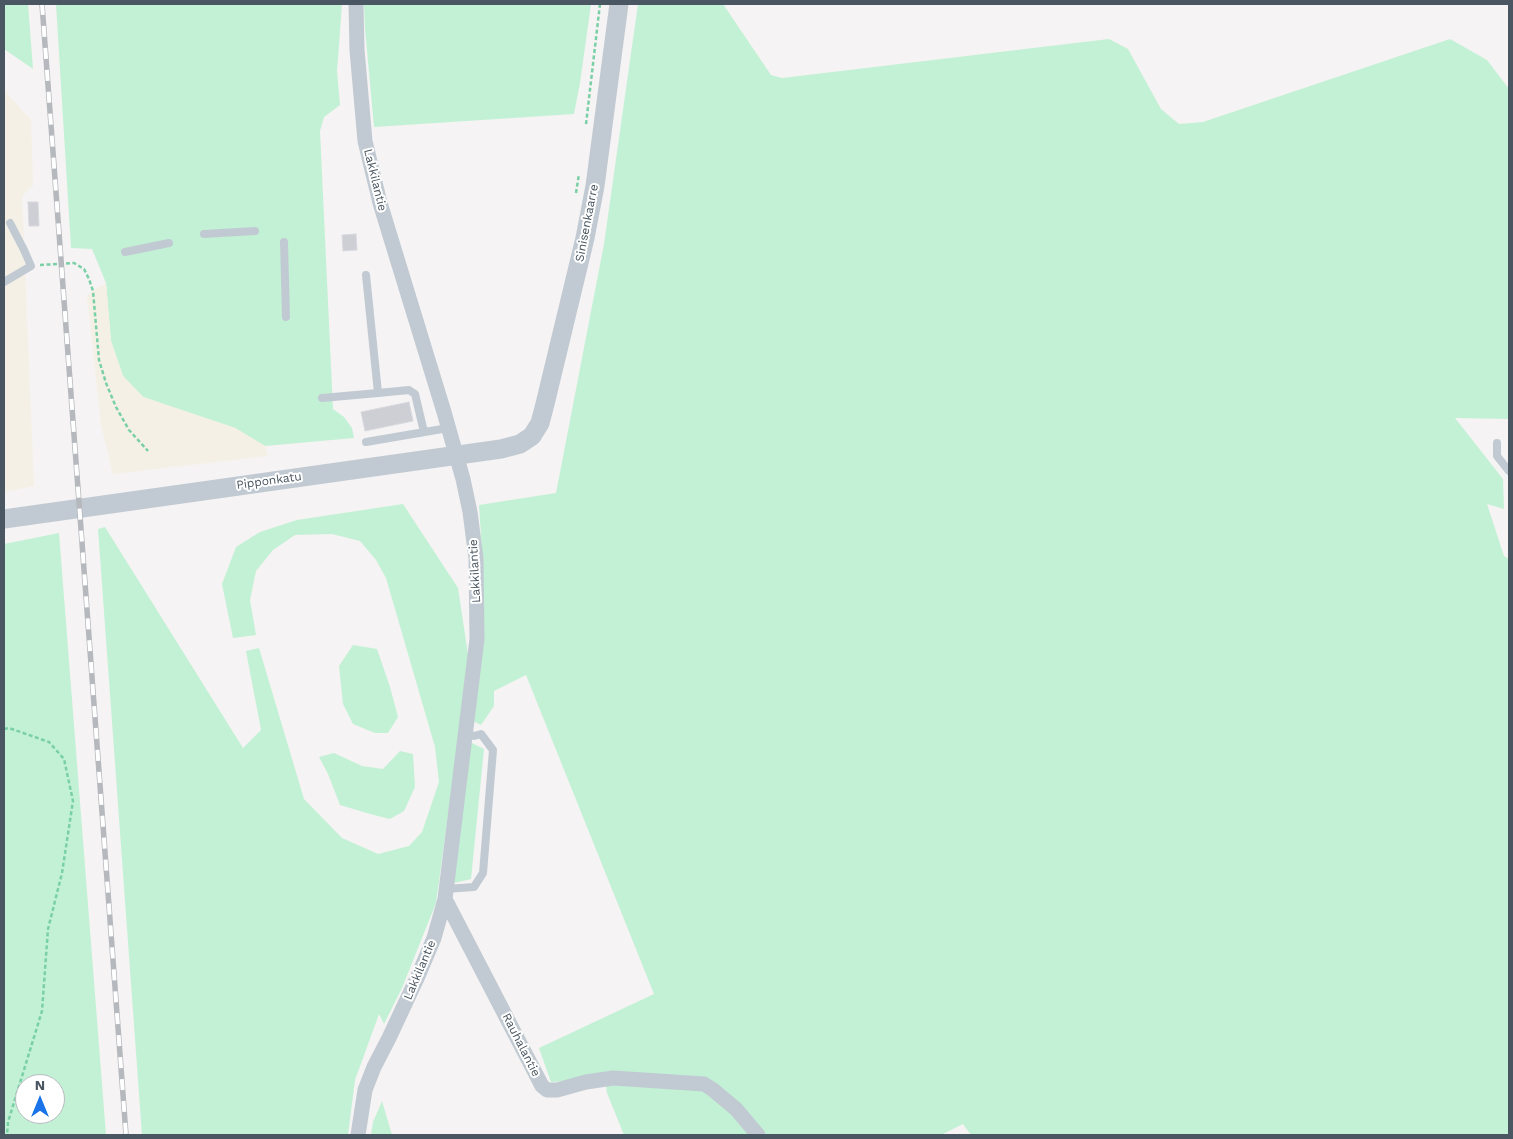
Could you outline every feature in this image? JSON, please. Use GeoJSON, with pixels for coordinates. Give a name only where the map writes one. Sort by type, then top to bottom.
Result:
{"type":"FeatureCollection","features":[{"type":"Feature","properties":{"kind":"street","name":"Lakkilantie"},"geometry":{"type":"LineString","coordinates":[[356,4],[357,50],[365,141],[380,203],[456,455],[470,512],[476,558],[477,639],[446,894],[434,938],[365,1090],[358,1135]]}},
{"type":"Feature","properties":{"kind":"street","name":"Sinisenkaarre"},"geometry":{"type":"LineString","coordinates":[[532,436],[540,423],[545,404],[586,229],[597,168],[619,4]]}},
{"type":"Feature","properties":{"kind":"street","name":"Pipponkatu"},"geometry":{"type":"LineString","coordinates":[[4,519],[513,447],[532,436]]}},
{"type":"Feature","properties":{"kind":"street","name":"Rauhalantie"},"geometry":{"type":"LineString","coordinates":[[446,894],[542,1086],[547,1090],[557,1090],[586,1082],[613,1078],[704,1084],[736,1109],[758,1135]]}},
{"type":"Feature","properties":{"kind":"lane"},"geometry":{"type":"LineString","coordinates":[[4,282],[31,266],[10,223]]}},
{"type":"Feature","properties":{"kind":"lane"},"geometry":{"type":"LineString","coordinates":[[204,234],[255,231]]}},
{"type":"Feature","properties":{"kind":"lane"},"geometry":{"type":"LineString","coordinates":[[284,242],[286,317]]}},
{"type":"Feature","properties":{"kind":"lane"},"geometry":{"type":"LineString","coordinates":[[125,252],[169,244]]}},
{"type":"Feature","properties":{"kind":"lane"},"geometry":{"type":"LineString","coordinates":[[366,275],[378,393]]}},
{"type":"Feature","properties":{"kind":"lane"},"geometry":{"type":"LineString","coordinates":[[322,398],[409,390],[415,394],[424,432]]}},
{"type":"Feature","properties":{"kind":"lane"},"geometry":{"type":"LineString","coordinates":[[366,442],[448,428]]}},
{"type":"Feature","properties":{"kind":"lane"},"geometry":{"type":"LineString","coordinates":[[1497,443],[1497,456],[1509,470]]}},
{"type":"Feature","properties":{"kind":"lane"},"geometry":{"type":"LineString","coordinates":[[446,894],[474,887],[483,874],[493,750],[481,734],[474,736],[465,733]]}},
{"type":"Feature","properties":{"kind":"path"},"geometry":{"type":"LineString","coordinates":[[585,132],[600,4]]}},
{"type":"Feature","properties":{"kind":"path"},"geometry":{"type":"LineString","coordinates":[[576,196],[580,170]]}},
{"type":"Feature","properties":{"kind":"path"},"geometry":{"type":"LineString","coordinates":[[31,266],[74,264],[84,269],[90,278],[93,291],[99,360],[106,382],[116,407],[129,430],[148,452]]}},
{"type":"Feature","properties":{"kind":"path"},"geometry":{"type":"LineString","coordinates":[[4,729],[9,728],[50,742],[64,758],[73,800],[62,873],[48,929],[42,1011],[8,1122],[7,1135]]}},
{"type":"Feature","properties":{"kind":"green space"},"geometry":{"type":"Polygon","coordinates":[[[4,4],[28,4],[33,69],[4,49],[4,4]]]}},
{"type":"Feature","properties":{"kind":"green space"},"geometry":{"type":"Polygon","coordinates":[[[56,4],[342,4],[337,71],[340,105],[324,117],[320,131],[333,409],[344,417],[352,428],[354,438],[265,446],[235,428],[143,397],[123,376],[111,341],[106,283],[92,249],[71,248],[56,4]]]}},
{"type":"Feature","properties":{"kind":"green space"},"geometry":{"type":"Polygon","coordinates":[[[364,4],[591,4],[574,114],[374,127],[364,4]]]}},
{"type":"Feature","properties":{"kind":"green space"},"geometry":{"type":"Polygon","coordinates":[[[638,4],[723,4],[771,75],[782,78],[1109,39],[1128,49],[1161,109],[1179,124],[1203,122],[1450,39],[1487,60],[1509,89],[1509,419],[1455,418],[1503,479],[1504,509],[1487,504],[1504,556],[1509,559],[1509,1135],[971,1135],[963,1124],[941,1135],[624,1135],[607,1093],[605,1078],[551,1082],[539,1048],[654,994],[526,675],[494,691],[494,706],[481,725],[473,721],[482,551],[479,505],[556,493],[604,244],[638,4]]]}},
{"type":"Feature","properties":{"kind":"green space"},"geometry":{"type":"Polygon","coordinates":[[[403,504],[458,588],[469,661],[436,903],[402,988],[384,1024],[379,1014],[355,1080],[348,1135],[142,1135],[98,529],[105,527],[243,748],[261,730],[246,651],[259,648],[304,799],[342,838],[378,854],[409,846],[422,832],[439,782],[435,747],[386,578],[376,560],[360,541],[332,534],[295,535],[273,550],[256,571],[250,600],[256,635],[233,638],[222,584],[236,547],[260,532],[297,520],[403,504]]]}},
{"type":"Feature","properties":{"kind":"green space"},"geometry":{"type":"Polygon","coordinates":[[[59,533],[106,1135],[4,1135],[4,544],[59,533]]]}},
{"type":"Feature","properties":{"kind":"green space"},"geometry":{"type":"Polygon","coordinates":[[[353,645],[377,649],[398,717],[388,733],[375,733],[353,724],[343,704],[339,666],[353,645]]]}},
{"type":"Feature","properties":{"kind":"green space"},"geometry":{"type":"Polygon","coordinates":[[[470,742],[484,749],[471,879],[454,883],[470,742]]]}},
{"type":"Feature","properties":{"kind":"green space"},"geometry":{"type":"Polygon","coordinates":[[[400,751],[413,754],[415,787],[404,811],[390,819],[340,805],[319,757],[334,753],[362,766],[383,769],[400,751]]]}},
{"type":"Feature","properties":{"kind":"green space"},"geometry":{"type":"Polygon","coordinates":[[[382,1101],[392,1135],[371,1135],[373,1122],[382,1101]]]}},
{"type":"Feature","properties":{"kind":"sand"},"geometry":{"type":"Polygon","coordinates":[[[4,90],[31,120],[33,186],[22,196],[34,486],[4,492],[4,90]]]}},
{"type":"Feature","properties":{"kind":"sand"},"geometry":{"type":"Polygon","coordinates":[[[106,283],[111,341],[123,376],[143,397],[235,428],[265,446],[268,456],[113,474],[101,425],[87,295],[106,283]]]}},
{"type":"Feature","properties":{"kind":"building"},"geometry":{"type":"Polygon","coordinates":[[[28,202],[38,202],[39,226],[29,226],[28,202]]]}},
{"type":"Feature","properties":{"kind":"building"},"geometry":{"type":"Polygon","coordinates":[[[356,234],[357,250],[343,251],[342,235],[356,234]]]}},
{"type":"Feature","properties":{"kind":"building"},"geometry":{"type":"Polygon","coordinates":[[[409,402],[413,421],[365,431],[361,412],[409,402]]]}},
{"type":"Feature","properties":{"kind":"railway"},"geometry":{"type":"LineString","coordinates":[[42,4],[126,1135]]}}]}
